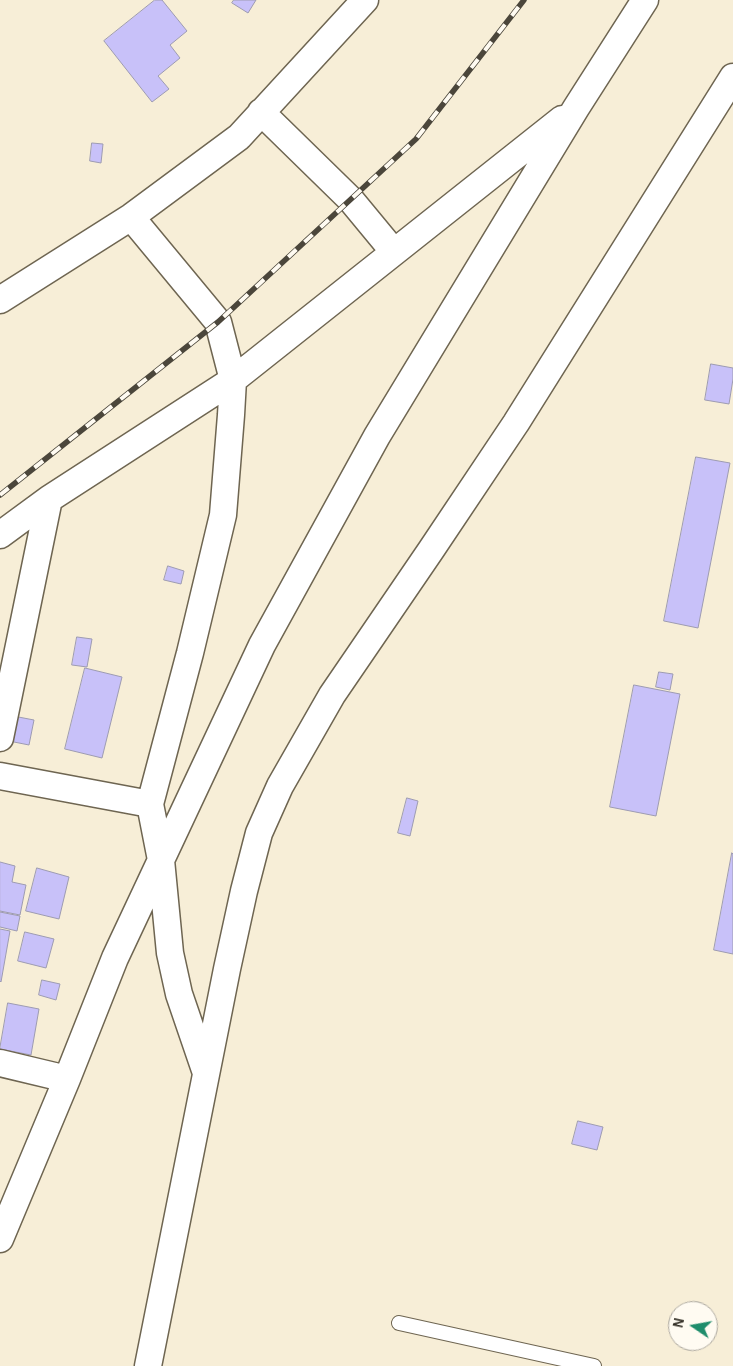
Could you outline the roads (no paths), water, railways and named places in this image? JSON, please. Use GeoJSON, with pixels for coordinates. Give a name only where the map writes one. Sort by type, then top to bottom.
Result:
{"type":"FeatureCollection","features":[{"type":"Feature","properties":{"kind":"street"},"geometry":{"type":"LineString","coordinates":[[2,294],[131,217],[239,137],[365,0]]}},
{"type":"Feature","properties":{"kind":"street"},"geometry":{"type":"LineString","coordinates":[[0,1239],[67,1079],[114,958],[262,645],[372,445],[576,108],[645,0]]}},
{"type":"Feature","properties":{"kind":"street"},"geometry":{"type":"LineString","coordinates":[[148,1366],[244,891],[259,833],[280,786],[332,695],[516,423],[733,77]]}},
{"type":"Feature","properties":{"kind":"street"},"geometry":{"type":"LineString","coordinates":[[0,535],[49,499],[233,380],[576,108]]}},
{"type":"Feature","properties":{"kind":"street"},"geometry":{"type":"LineString","coordinates":[[262,112],[351,200],[394,252]]}},
{"type":"Feature","properties":{"kind":"street"},"geometry":{"type":"LineString","coordinates":[[131,217],[218,322],[233,380],[223,515],[190,653],[150,804],[161,860],[170,953],[179,994],[206,1074]]}},
{"type":"Feature","properties":{"kind":"street"},"geometry":{"type":"LineString","coordinates":[[0,738],[49,499]]}},
{"type":"Feature","properties":{"kind":"street"},"geometry":{"type":"LineString","coordinates":[[0,776],[150,804]]}},
{"type":"Feature","properties":{"kind":"street"},"geometry":{"type":"LineString","coordinates":[[0,1063],[67,1079]]}},
{"type":"Feature","properties":{"kind":"lane"},"geometry":{"type":"LineString","coordinates":[[399,1324],[594,1366]]}},
{"type":"Feature","properties":{"kind":"railway"},"geometry":{"type":"LineString","coordinates":[[0,495],[218,322],[416,139],[524,0]]}}]}
